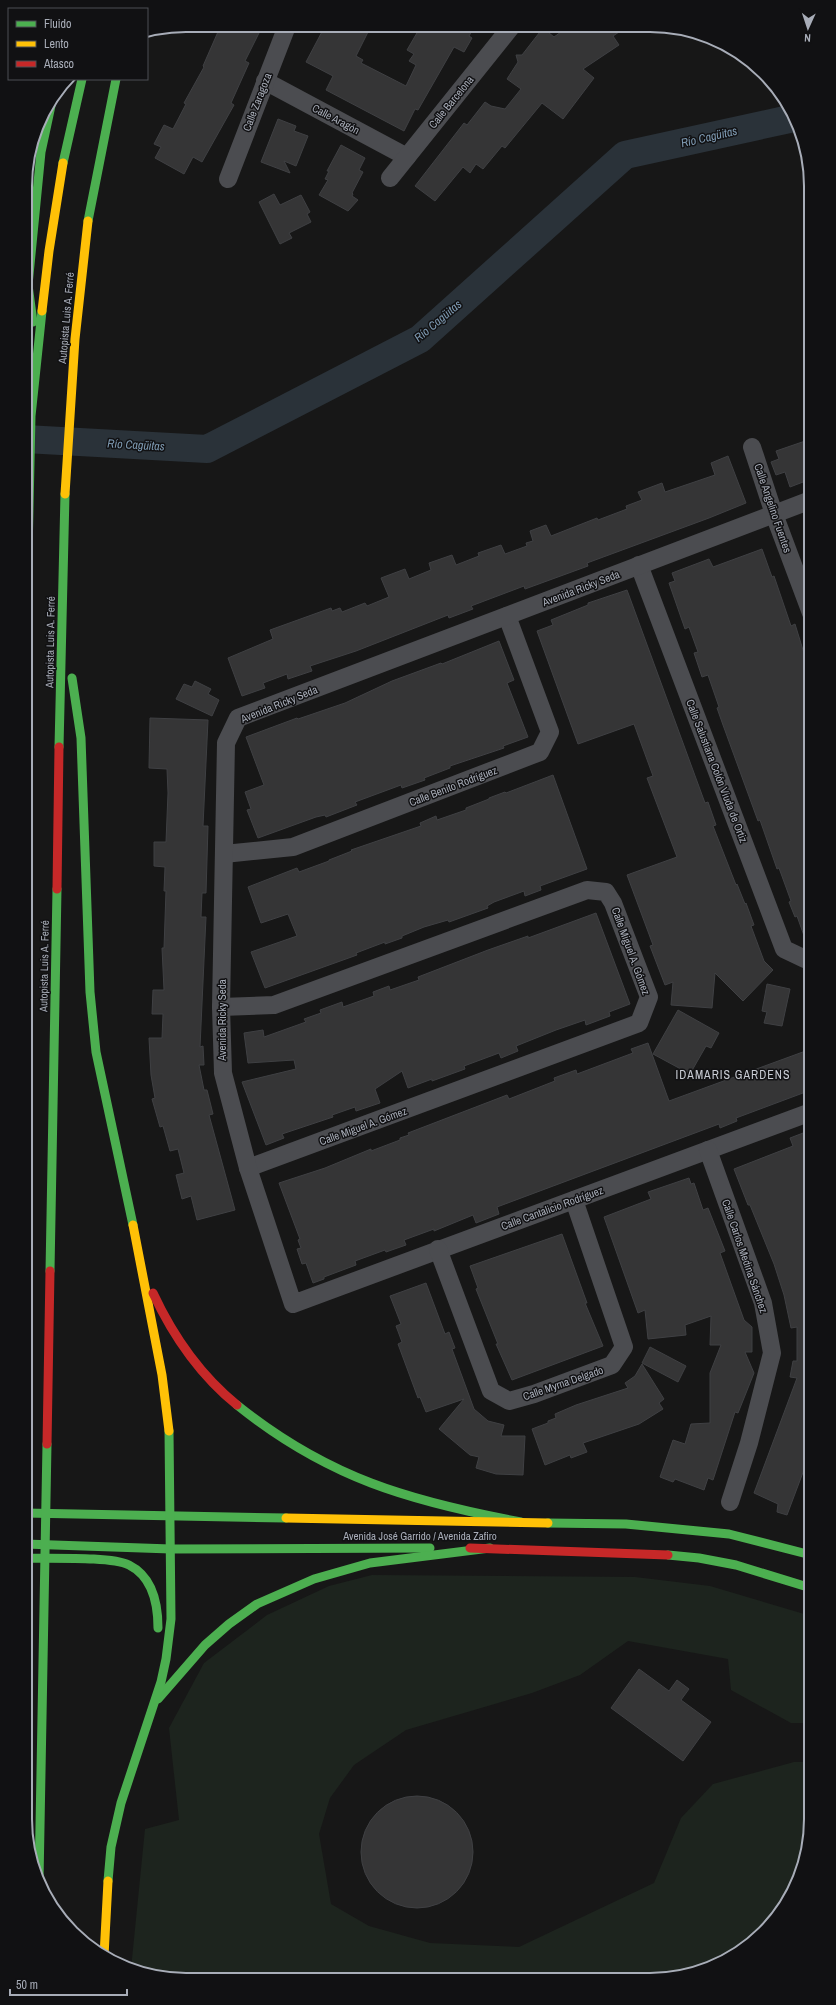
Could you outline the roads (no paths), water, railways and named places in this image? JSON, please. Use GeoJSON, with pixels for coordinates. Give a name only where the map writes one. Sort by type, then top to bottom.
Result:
{"type":"FeatureCollection","features":[{"type":"Feature","properties":{"kind":"main road"},"geometry":{"type":"LineString","coordinates":[[32,403],[35,364],[49,251],[64,159],[82,80]]}},
{"type":"Feature","properties":{"kind":"main road","name":"Autopista Luis A. Ferré"},"geometry":{"type":"LineString","coordinates":[[39,1866],[63,525],[77,316],[87,227],[116,80]]}},
{"type":"Feature","properties":{"kind":"main road"},"geometry":{"type":"LineString","coordinates":[[32,247],[42,152],[49,116]]}},
{"type":"Feature","properties":{"kind":"main road"},"geometry":{"type":"LineString","coordinates":[[32,314],[37,351]]}},
{"type":"Feature","properties":{"kind":"main road"},"geometry":{"type":"LineString","coordinates":[[62,616],[81,738],[90,992],[96,1052],[144,1274],[162,1375],[169,1432],[171,1619],[166,1659],[154,1703],[121,1803],[111,1847],[104,1949]]}},
{"type":"Feature","properties":{"kind":"main road"},"geometry":{"type":"LineString","coordinates":[[144,1274],[160,1308],[180,1343],[200,1368],[223,1392],[258,1422],[305,1452],[365,1482],[441,1506],[521,1522]]}},
{"type":"Feature","properties":{"kind":"main road","name":"Avenida José Garrido / Avenida Zafiro"},"geometry":{"type":"LineString","coordinates":[[32,1513],[114,1515],[171,1514],[626,1524],[729,1534],[804,1553]]}},
{"type":"Feature","properties":{"kind":"main road","name":"Avenida José Garrido / Avenida Zafiro"},"geometry":{"type":"LineString","coordinates":[[32,1544],[171,1549],[490,1548],[646,1553],[699,1558],[736,1565],[804,1586]]}},
{"type":"Feature","properties":{"kind":"main road"},"geometry":{"type":"LineString","coordinates":[[154,1703],[205,1645],[228,1624],[257,1604],[314,1579],[370,1563],[490,1548]]}},
{"type":"Feature","properties":{"kind":"main road"},"geometry":{"type":"LineString","coordinates":[[32,1558],[112,1561],[128,1564],[154,1589],[159,1610],[158,1640]]}},
{"type":"Feature","properties":{"kind":"main road"},"geometry":{"type":"LineString","coordinates":[[154,1703],[157,1654]]}},
{"type":"Feature","properties":{"kind":"street","name":"Calle Zaragoza"},"geometry":{"type":"LineString","coordinates":[[228,179],[285,32]]}},
{"type":"Feature","properties":{"kind":"street","name":"Calle Barcelona"},"geometry":{"type":"LineString","coordinates":[[390,178],[508,32]]}},
{"type":"Feature","properties":{"kind":"street","name":"Calle Aragón"},"geometry":{"type":"LineString","coordinates":[[265,80],[407,157]]}},
{"type":"Feature","properties":{"kind":"street","name":"Calle Angelino Fuentes"},"geometry":{"type":"LineString","coordinates":[[752,447],[774,514],[804,594]]}},
{"type":"Feature","properties":{"kind":"street","name":"Avenida Ricky Seda"},"geometry":{"type":"LineString","coordinates":[[293,1304],[248,1168],[223,1073],[221,1007],[226,743],[238,718],[804,503]]}},
{"type":"Feature","properties":{"kind":"street","name":"Calle Salustiana Colón Viuda de Ortiz"},"geometry":{"type":"LineString","coordinates":[[639,565],[784,950],[804,959]]}},
{"type":"Feature","properties":{"kind":"street","name":"Calle Benito Rodríguez"},"geometry":{"type":"LineString","coordinates":[[224,854],[293,847],[540,752],[550,732],[507,616]]}},
{"type":"Feature","properties":{"kind":"street","name":"Calle Miguel A. Gómez"},"geometry":{"type":"LineString","coordinates":[[221,1007],[274,1005],[587,890],[606,892],[613,903],[649,997],[639,1023],[248,1168]]}},
{"type":"Feature","properties":{"kind":"street","name":"Calle Cantalicio Rodríguez"},"geometry":{"type":"LineString","coordinates":[[293,1304],[804,1115]]}},
{"type":"Feature","properties":{"kind":"street","name":"Calle Carlos Medina Sánchez"},"geometry":{"type":"LineString","coordinates":[[708,1150],[763,1303],[772,1353],[749,1443],[730,1502]]}},
{"type":"Feature","properties":{"kind":"street","name":"Calle Myrna Delgado"},"geometry":{"type":"LineString","coordinates":[[438,1249],[491,1391],[509,1401],[534,1394],[612,1366],[624,1347],[574,1200]]}},
{"type":"Feature","properties":{"kind":"waterway","name":"Río Cagüitas"},"geometry":{"type":"LineString","coordinates":[[32,439],[207,449],[420,339],[625,155],[789,119]]}},
{"type":"Feature","properties":{"kind":"district","name":"IDAMARIS GARDENS"},"geometry":{"type":"Point","coordinates":[733,1075]}}]}
